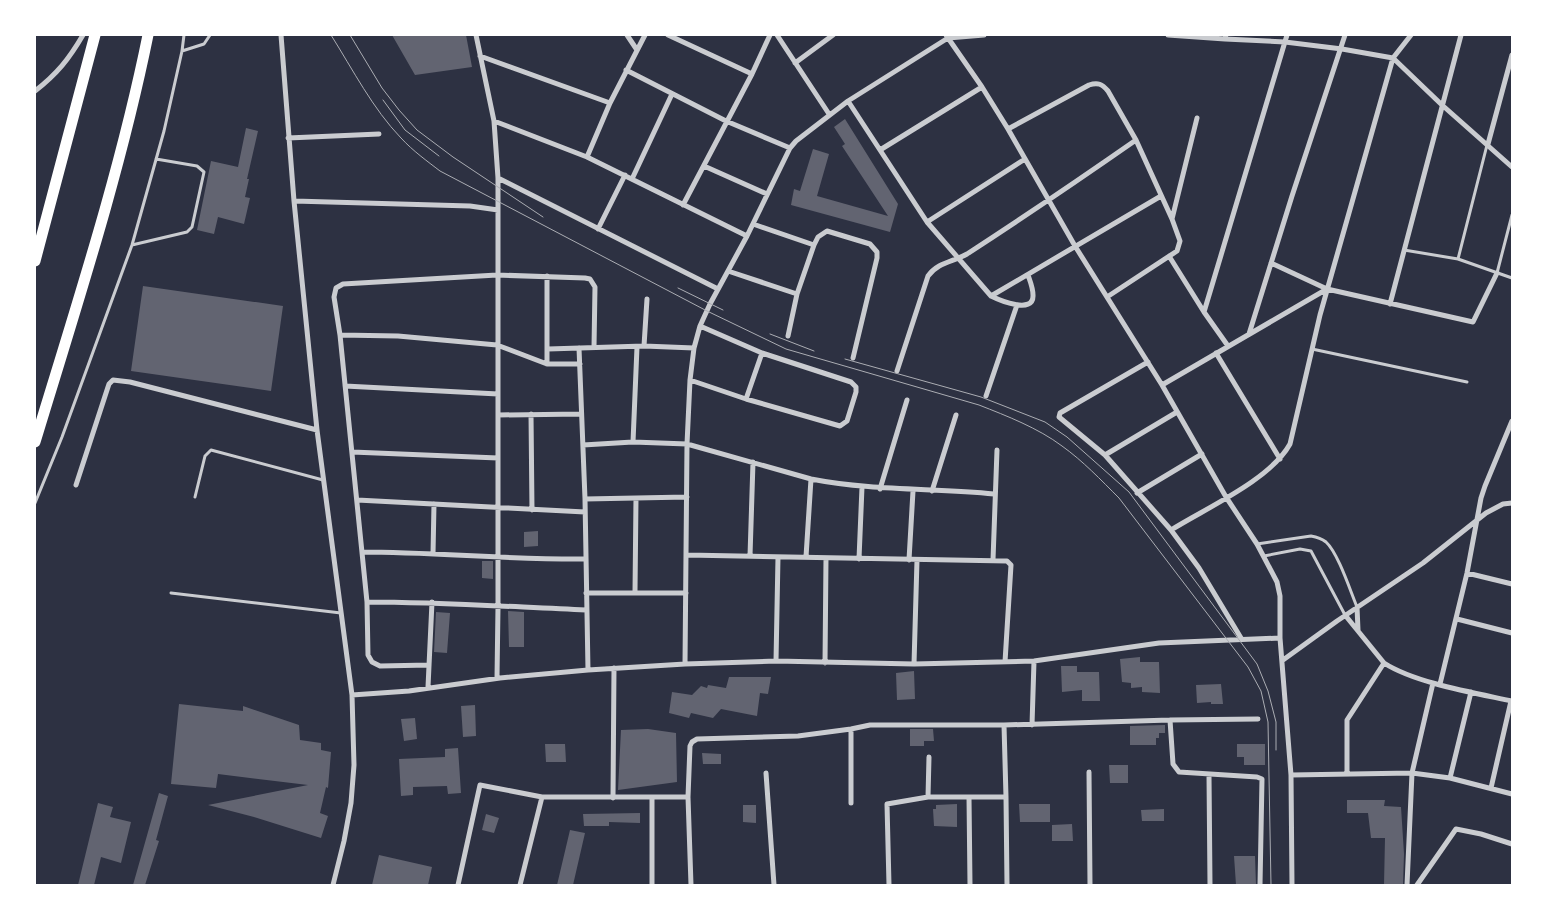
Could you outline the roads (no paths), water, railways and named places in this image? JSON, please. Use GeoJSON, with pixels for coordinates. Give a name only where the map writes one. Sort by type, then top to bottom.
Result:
{"type":"FeatureCollection","features":[{"type":"Feature","properties":{"kind":"highway"},"geometry":{"type":"LineString","coordinates":[[35,261],[95,35]]}},
{"type":"Feature","properties":{"kind":"highway"},"geometry":{"type":"LineString","coordinates":[[35,442],[94,246],[138,84],[148,35]]}},
{"type":"Feature","properties":{"kind":"street"},"geometry":{"type":"LineString","coordinates":[[35,91],[50,79],[69,58],[83,35]]}},
{"type":"Feature","properties":{"kind":"street"},"geometry":{"type":"LineString","coordinates":[[281,35],[288,138],[317,430],[352,695],[354,765],[351,802],[333,885]]}},
{"type":"Feature","properties":{"kind":"street"},"geometry":{"type":"LineString","coordinates":[[476,35],[494,121],[498,178],[497,678]]}},
{"type":"Feature","properties":{"kind":"street"},"geometry":{"type":"LineString","coordinates":[[627,35],[638,50]]}},
{"type":"Feature","properties":{"kind":"street"},"geometry":{"type":"LineString","coordinates":[[587,156],[610,103],[645,35]]}},
{"type":"Feature","properties":{"kind":"street"},"geometry":{"type":"LineString","coordinates":[[668,35],[752,74]]}},
{"type":"Feature","properties":{"kind":"street"},"geometry":{"type":"LineString","coordinates":[[683,204],[752,74],[770,35]]}},
{"type":"Feature","properties":{"kind":"street"},"geometry":{"type":"LineString","coordinates":[[777,35],[829,114]]}},
{"type":"Feature","properties":{"kind":"street"},"geometry":{"type":"LineString","coordinates":[[795,63],[833,35]]}},
{"type":"Feature","properties":{"kind":"street"},"geometry":{"type":"LineString","coordinates":[[685,664],[687,444],[690,380],[694,348],[700,326],[718,288],[747,236],[790,148],[803,134],[848,101],[947,37],[984,35]]}},
{"type":"Feature","properties":{"kind":"street"},"geometry":{"type":"LineString","coordinates":[[1168,35],[1285,42],[1393,58],[1442,105],[1512,167]]}},
{"type":"Feature","properties":{"kind":"street"},"geometry":{"type":"LineString","coordinates":[[1204,312],[1286,35]]}},
{"type":"Feature","properties":{"kind":"street"},"geometry":{"type":"LineString","coordinates":[[1249,334],[1345,35]]}},
{"type":"Feature","properties":{"kind":"street"},"geometry":{"type":"LineString","coordinates":[[1171,530],[1258,476],[1280,459],[1290,444],[1311,349],[1327,289],[1393,58],[1411,35]]}},
{"type":"Feature","properties":{"kind":"street"},"geometry":{"type":"LineString","coordinates":[[1390,304],[1461,35]]}},
{"type":"Feature","properties":{"kind":"street"},"geometry":{"type":"LineString","coordinates":[[947,37],[982,87],[1075,246],[1162,385],[1226,497],[1264,556],[1279,588],[1280,638],[1290,775],[1292,885]]}},
{"type":"Feature","properties":{"kind":"street"},"geometry":{"type":"LineString","coordinates":[[1488,144],[1512,55]]}},
{"type":"Feature","properties":{"kind":"street"},"geometry":{"type":"LineString","coordinates":[[480,56],[610,103]]}},
{"type":"Feature","properties":{"kind":"street"},"geometry":{"type":"LineString","coordinates":[[626,70],[726,121],[790,148]]}},
{"type":"Feature","properties":{"kind":"street"},"geometry":{"type":"LineString","coordinates":[[1008,130],[1095,83],[1102,85],[1108,91],[1136,140],[1178,234],[1180,246],[1177,251],[1107,297]]}},
{"type":"Feature","properties":{"kind":"street"},"geometry":{"type":"LineString","coordinates":[[880,150],[982,87]]}},
{"type":"Feature","properties":{"kind":"street"},"geometry":{"type":"LineString","coordinates":[[632,179],[672,94]]}},
{"type":"Feature","properties":{"kind":"street"},"geometry":{"type":"LineString","coordinates":[[848,101],[928,222],[991,296],[1007,303],[1017,305],[1028,304],[1033,299],[1028,275]]}},
{"type":"Feature","properties":{"kind":"street"},"geometry":{"type":"LineString","coordinates":[[1172,220],[1197,118]]}},
{"type":"Feature","properties":{"kind":"street"},"geometry":{"type":"LineString","coordinates":[[494,121],[587,156],[747,236]]}},
{"type":"Feature","properties":{"kind":"street"},"geometry":{"type":"LineString","coordinates":[[288,138],[379,134]]}},
{"type":"Feature","properties":{"kind":"street"},"geometry":{"type":"LineString","coordinates":[[897,371],[928,276],[938,265],[958,259],[1136,140]]}},
{"type":"Feature","properties":{"kind":"street"},"geometry":{"type":"LineString","coordinates":[[928,222],[1025,159]]}},
{"type":"Feature","properties":{"kind":"street"},"geometry":{"type":"LineString","coordinates":[[704,166],[767,194]]}},
{"type":"Feature","properties":{"kind":"street"},"geometry":{"type":"LineString","coordinates":[[598,229],[625,175]]}},
{"type":"Feature","properties":{"kind":"street"},"geometry":{"type":"LineString","coordinates":[[498,178],[718,288]]}},
{"type":"Feature","properties":{"kind":"street"},"geometry":{"type":"LineString","coordinates":[[991,296],[1161,196]]}},
{"type":"Feature","properties":{"kind":"street"},"geometry":{"type":"LineString","coordinates":[[294,201],[470,206],[498,210]]}},
{"type":"Feature","properties":{"kind":"street"},"geometry":{"type":"LineString","coordinates":[[753,224],[814,245]]}},
{"type":"Feature","properties":{"kind":"street"},"geometry":{"type":"LineString","coordinates":[[788,336],[797,294],[818,237],[827,231],[870,244],[877,252],[877,258],[853,358]]}},
{"type":"Feature","properties":{"kind":"street"},"geometry":{"type":"LineString","coordinates":[[1169,256],[1228,346]]}},
{"type":"Feature","properties":{"kind":"street"},"geometry":{"type":"LineString","coordinates":[[1271,263],[1327,289],[1473,322],[1497,273]]}},
{"type":"Feature","properties":{"kind":"street"},"geometry":{"type":"LineString","coordinates":[[728,271],[797,294]]}},
{"type":"Feature","properties":{"kind":"street"},"geometry":{"type":"LineString","coordinates":[[429,666],[380,666],[372,662],[368,655],[367,602],[340,335],[334,297],[336,288],[339,285],[497,275],[586,278],[590,279],[596,287],[594,347]]}},
{"type":"Feature","properties":{"kind":"street"},"geometry":{"type":"LineString","coordinates":[[547,276],[548,364]]}},
{"type":"Feature","properties":{"kind":"street"},"geometry":{"type":"LineString","coordinates":[[1162,385],[1327,289]]}},
{"type":"Feature","properties":{"kind":"street"},"geometry":{"type":"LineString","coordinates":[[644,346],[647,299]]}},
{"type":"Feature","properties":{"kind":"street"},"geometry":{"type":"LineString","coordinates":[[986,396],[1017,305]]}},
{"type":"Feature","properties":{"kind":"street"},"geometry":{"type":"LineString","coordinates":[[690,380],[746,399],[840,426],[847,421],[856,388],[851,382],[762,353],[700,326]]}},
{"type":"Feature","properties":{"kind":"street"},"geometry":{"type":"LineString","coordinates":[[340,335],[398,336],[497,344],[548,364],[580,364]]}},
{"type":"Feature","properties":{"kind":"street"},"geometry":{"type":"LineString","coordinates":[[548,349],[644,346],[694,348]]}},
{"type":"Feature","properties":{"kind":"street"},"geometry":{"type":"LineString","coordinates":[[633,442],[637,347]]}},
{"type":"Feature","properties":{"kind":"street"},"geometry":{"type":"LineString","coordinates":[[580,348],[588,670]]}},
{"type":"Feature","properties":{"kind":"street"},"geometry":{"type":"LineString","coordinates":[[746,399],[762,353]]}},
{"type":"Feature","properties":{"kind":"street"},"geometry":{"type":"LineString","coordinates":[[1216,354],[1280,459]]}},
{"type":"Feature","properties":{"kind":"street"},"geometry":{"type":"LineString","coordinates":[[1148,362],[1060,413],[1060,419],[1105,455],[1171,530],[1199,568],[1241,638]]}},
{"type":"Feature","properties":{"kind":"street"},"geometry":{"type":"LineString","coordinates":[[76,485],[107,390],[113,380],[130,382],[317,430]]}},
{"type":"Feature","properties":{"kind":"street"},"geometry":{"type":"LineString","coordinates":[[345,386],[498,394]]}},
{"type":"Feature","properties":{"kind":"street"},"geometry":{"type":"LineString","coordinates":[[880,489],[907,400]]}},
{"type":"Feature","properties":{"kind":"street"},"geometry":{"type":"LineString","coordinates":[[1105,455],[1177,412]]}},
{"type":"Feature","properties":{"kind":"street"},"geometry":{"type":"LineString","coordinates":[[531,414],[532,510]]}},
{"type":"Feature","properties":{"kind":"street"},"geometry":{"type":"LineString","coordinates":[[498,415],[582,414]]}},
{"type":"Feature","properties":{"kind":"street"},"geometry":{"type":"LineString","coordinates":[[932,491],[956,415]]}},
{"type":"Feature","properties":{"kind":"street"},"geometry":{"type":"LineString","coordinates":[[1440,684],[1457,619],[1485,486],[1512,421]]}},
{"type":"Feature","properties":{"kind":"street"},"geometry":{"type":"LineString","coordinates":[[583,445],[633,442],[687,444],[811,479],[880,489],[994,494]]}},
{"type":"Feature","properties":{"kind":"street"},"geometry":{"type":"LineString","coordinates":[[993,560],[997,450]]}},
{"type":"Feature","properties":{"kind":"street"},"geometry":{"type":"LineString","coordinates":[[352,452],[498,458]]}},
{"type":"Feature","properties":{"kind":"street"},"geometry":{"type":"LineString","coordinates":[[1137,493],[1202,454]]}},
{"type":"Feature","properties":{"kind":"street"},"geometry":{"type":"LineString","coordinates":[[750,556],[753,462]]}},
{"type":"Feature","properties":{"kind":"street"},"geometry":{"type":"LineString","coordinates":[[806,557],[811,479]]}},
{"type":"Feature","properties":{"kind":"street"},"geometry":{"type":"LineString","coordinates":[[859,559],[862,487]]}},
{"type":"Feature","properties":{"kind":"street"},"geometry":{"type":"LineString","coordinates":[[909,560],[913,490]]}},
{"type":"Feature","properties":{"kind":"street"},"geometry":{"type":"LineString","coordinates":[[585,499],[687,497]]}},
{"type":"Feature","properties":{"kind":"street"},"geometry":{"type":"LineString","coordinates":[[635,592],[636,498]]}},
{"type":"Feature","properties":{"kind":"street"},"geometry":{"type":"LineString","coordinates":[[357,500],[585,512]]}},
{"type":"Feature","properties":{"kind":"street"},"geometry":{"type":"LineString","coordinates":[[1283,660],[1345,615],[1423,563],[1478,519],[1496,507],[1512,503]]}},
{"type":"Feature","properties":{"kind":"street"},"geometry":{"type":"LineString","coordinates":[[433,554],[434,504]]}},
{"type":"Feature","properties":{"kind":"street"},"geometry":{"type":"LineString","coordinates":[[362,552],[541,560],[586,559]]}},
{"type":"Feature","properties":{"kind":"street"},"geometry":{"type":"LineString","coordinates":[[686,555],[1007,561],[1010,565],[1005,662]]}},
{"type":"Feature","properties":{"kind":"street"},"geometry":{"type":"LineString","coordinates":[[776,661],[778,557]]}},
{"type":"Feature","properties":{"kind":"street"},"geometry":{"type":"LineString","coordinates":[[825,663],[826,558]]}},
{"type":"Feature","properties":{"kind":"street"},"geometry":{"type":"LineString","coordinates":[[914,664],[917,560]]}},
{"type":"Feature","properties":{"kind":"street"},"geometry":{"type":"LineString","coordinates":[[1467,573],[1512,584]]}},
{"type":"Feature","properties":{"kind":"street"},"geometry":{"type":"LineString","coordinates":[[586,593],[686,593]]}},
{"type":"Feature","properties":{"kind":"street"},"geometry":{"type":"LineString","coordinates":[[367,602],[432,602],[498,607],[586,610]]}},
{"type":"Feature","properties":{"kind":"street"},"geometry":{"type":"LineString","coordinates":[[428,688],[432,602]]}},
{"type":"Feature","properties":{"kind":"street"},"geometry":{"type":"LineString","coordinates":[[1357,607],[1358,630]]}},
{"type":"Feature","properties":{"kind":"street"},"geometry":{"type":"LineString","coordinates":[[1345,615],[1384,663],[1393,668],[1440,684],[1511,701],[1491,788]]}},
{"type":"Feature","properties":{"kind":"street"},"geometry":{"type":"LineString","coordinates":[[1457,619],[1512,633]]}},
{"type":"Feature","properties":{"kind":"street"},"geometry":{"type":"LineString","coordinates":[[352,695],[402,692],[497,678],[614,668],[776,661],[914,664],[1005,662],[1034,660],[1159,643],[1241,638],[1280,638]]}},
{"type":"Feature","properties":{"kind":"street"},"geometry":{"type":"LineString","coordinates":[[1032,725],[1034,660]]}},
{"type":"Feature","properties":{"kind":"street"},"geometry":{"type":"LineString","coordinates":[[1347,773],[1347,720],[1384,663]]}},
{"type":"Feature","properties":{"kind":"street"},"geometry":{"type":"LineString","coordinates":[[613,798],[614,668]]}},
{"type":"Feature","properties":{"kind":"street"},"geometry":{"type":"LineString","coordinates":[[1407,885],[1412,773],[1433,682]]}},
{"type":"Feature","properties":{"kind":"street"},"geometry":{"type":"LineString","coordinates":[[1450,778],[1471,692]]}},
{"type":"Feature","properties":{"kind":"street"},"geometry":{"type":"LineString","coordinates":[[691,885],[688,797],[690,746],[697,739],[798,736],[870,725],[1032,725],[1258,719]]}},
{"type":"Feature","properties":{"kind":"street"},"geometry":{"type":"LineString","coordinates":[[1170,720],[1175,768],[1181,773],[1259,778],[1262,780],[1260,885]]}},
{"type":"Feature","properties":{"kind":"street"},"geometry":{"type":"LineString","coordinates":[[1004,725],[1007,885]]}},
{"type":"Feature","properties":{"kind":"street"},"geometry":{"type":"LineString","coordinates":[[851,729],[851,803]]}},
{"type":"Feature","properties":{"kind":"street"},"geometry":{"type":"LineString","coordinates":[[928,797],[929,757]]}},
{"type":"Feature","properties":{"kind":"street"},"geometry":{"type":"LineString","coordinates":[[1089,772],[1090,885]]}},
{"type":"Feature","properties":{"kind":"street"},"geometry":{"type":"LineString","coordinates":[[766,773],[774,885]]}},
{"type":"Feature","properties":{"kind":"street"},"geometry":{"type":"LineString","coordinates":[[1290,775],[1412,773],[1450,778],[1512,794]]}},
{"type":"Feature","properties":{"kind":"street"},"geometry":{"type":"LineString","coordinates":[[1209,774],[1210,885]]}},
{"type":"Feature","properties":{"kind":"street"},"geometry":{"type":"LineString","coordinates":[[458,885],[480,785],[542,797],[688,797]]}},
{"type":"Feature","properties":{"kind":"street"},"geometry":{"type":"LineString","coordinates":[[889,885],[886,804],[928,797],[1006,796]]}},
{"type":"Feature","properties":{"kind":"street"},"geometry":{"type":"LineString","coordinates":[[520,885],[542,797]]}},
{"type":"Feature","properties":{"kind":"street"},"geometry":{"type":"LineString","coordinates":[[652,797],[652,885]]}},
{"type":"Feature","properties":{"kind":"street"},"geometry":{"type":"LineString","coordinates":[[969,797],[970,885]]}},
{"type":"Feature","properties":{"kind":"street"},"geometry":{"type":"LineString","coordinates":[[1416,885],[1456,830],[1481,834],[1512,844]]}},
{"type":"Feature","properties":{"kind":"lane"},"geometry":{"type":"LineString","coordinates":[[35,503],[65,428],[132,245],[156,159],[182,51],[184,35]]}},
{"type":"Feature","properties":{"kind":"lane"},"geometry":{"type":"LineString","coordinates":[[182,51],[204,44],[210,35]]}},
{"type":"Feature","properties":{"kind":"lane"},"geometry":{"type":"LineString","coordinates":[[1458,259],[1488,144]]}},
{"type":"Feature","properties":{"kind":"lane"},"geometry":{"type":"LineString","coordinates":[[132,245],[187,232],[192,228],[204,172],[197,166],[156,159]]}},
{"type":"Feature","properties":{"kind":"lane"},"geometry":{"type":"LineString","coordinates":[[1497,273],[1512,215]]}},
{"type":"Feature","properties":{"kind":"lane"},"geometry":{"type":"LineString","coordinates":[[1404,250],[1458,259],[1512,278]]}},
{"type":"Feature","properties":{"kind":"lane"},"geometry":{"type":"LineString","coordinates":[[1311,349],[1467,382]]}},
{"type":"Feature","properties":{"kind":"lane"},"geometry":{"type":"LineString","coordinates":[[195,497],[205,456],[211,450],[324,480]]}},
{"type":"Feature","properties":{"kind":"lane"},"geometry":{"type":"LineString","coordinates":[[1257,544],[1311,536],[1325,541],[1330,546],[1357,607]]}},
{"type":"Feature","properties":{"kind":"lane"},"geometry":{"type":"LineString","coordinates":[[1264,556],[1300,549],[1312,551],[1345,615]]}},
{"type":"Feature","properties":{"kind":"lane"},"geometry":{"type":"LineString","coordinates":[[171,593],[342,613]]}},
{"type":"Feature","properties":{"kind":"tram line"},"geometry":{"type":"LineString","coordinates":[[331,35],[381,115],[410,147],[440,171],[707,311],[786,349],[979,405],[1033,428],[1062,446],[1085,464],[1119,498],[1248,667],[1261,691],[1268,722],[1271,885]]}},
{"type":"Feature","properties":{"kind":"tram line"},"geometry":{"type":"LineString","coordinates":[[350,35],[382,88],[417,130],[453,157],[543,217]]}},
{"type":"Feature","properties":{"kind":"tram line"},"geometry":{"type":"LineString","coordinates":[[383,100],[405,130],[439,156]]}},
{"type":"Feature","properties":{"kind":"tram line"},"geometry":{"type":"LineString","coordinates":[[678,288],[723,310]]}},
{"type":"Feature","properties":{"kind":"tram line"},"geometry":{"type":"LineString","coordinates":[[770,334],[814,351]]}},
{"type":"Feature","properties":{"kind":"tram line"},"geometry":{"type":"LineString","coordinates":[[845,359],[981,397],[1045,422],[1067,437],[1129,492],[1257,664],[1268,691],[1276,722],[1276,750]]}}]}
